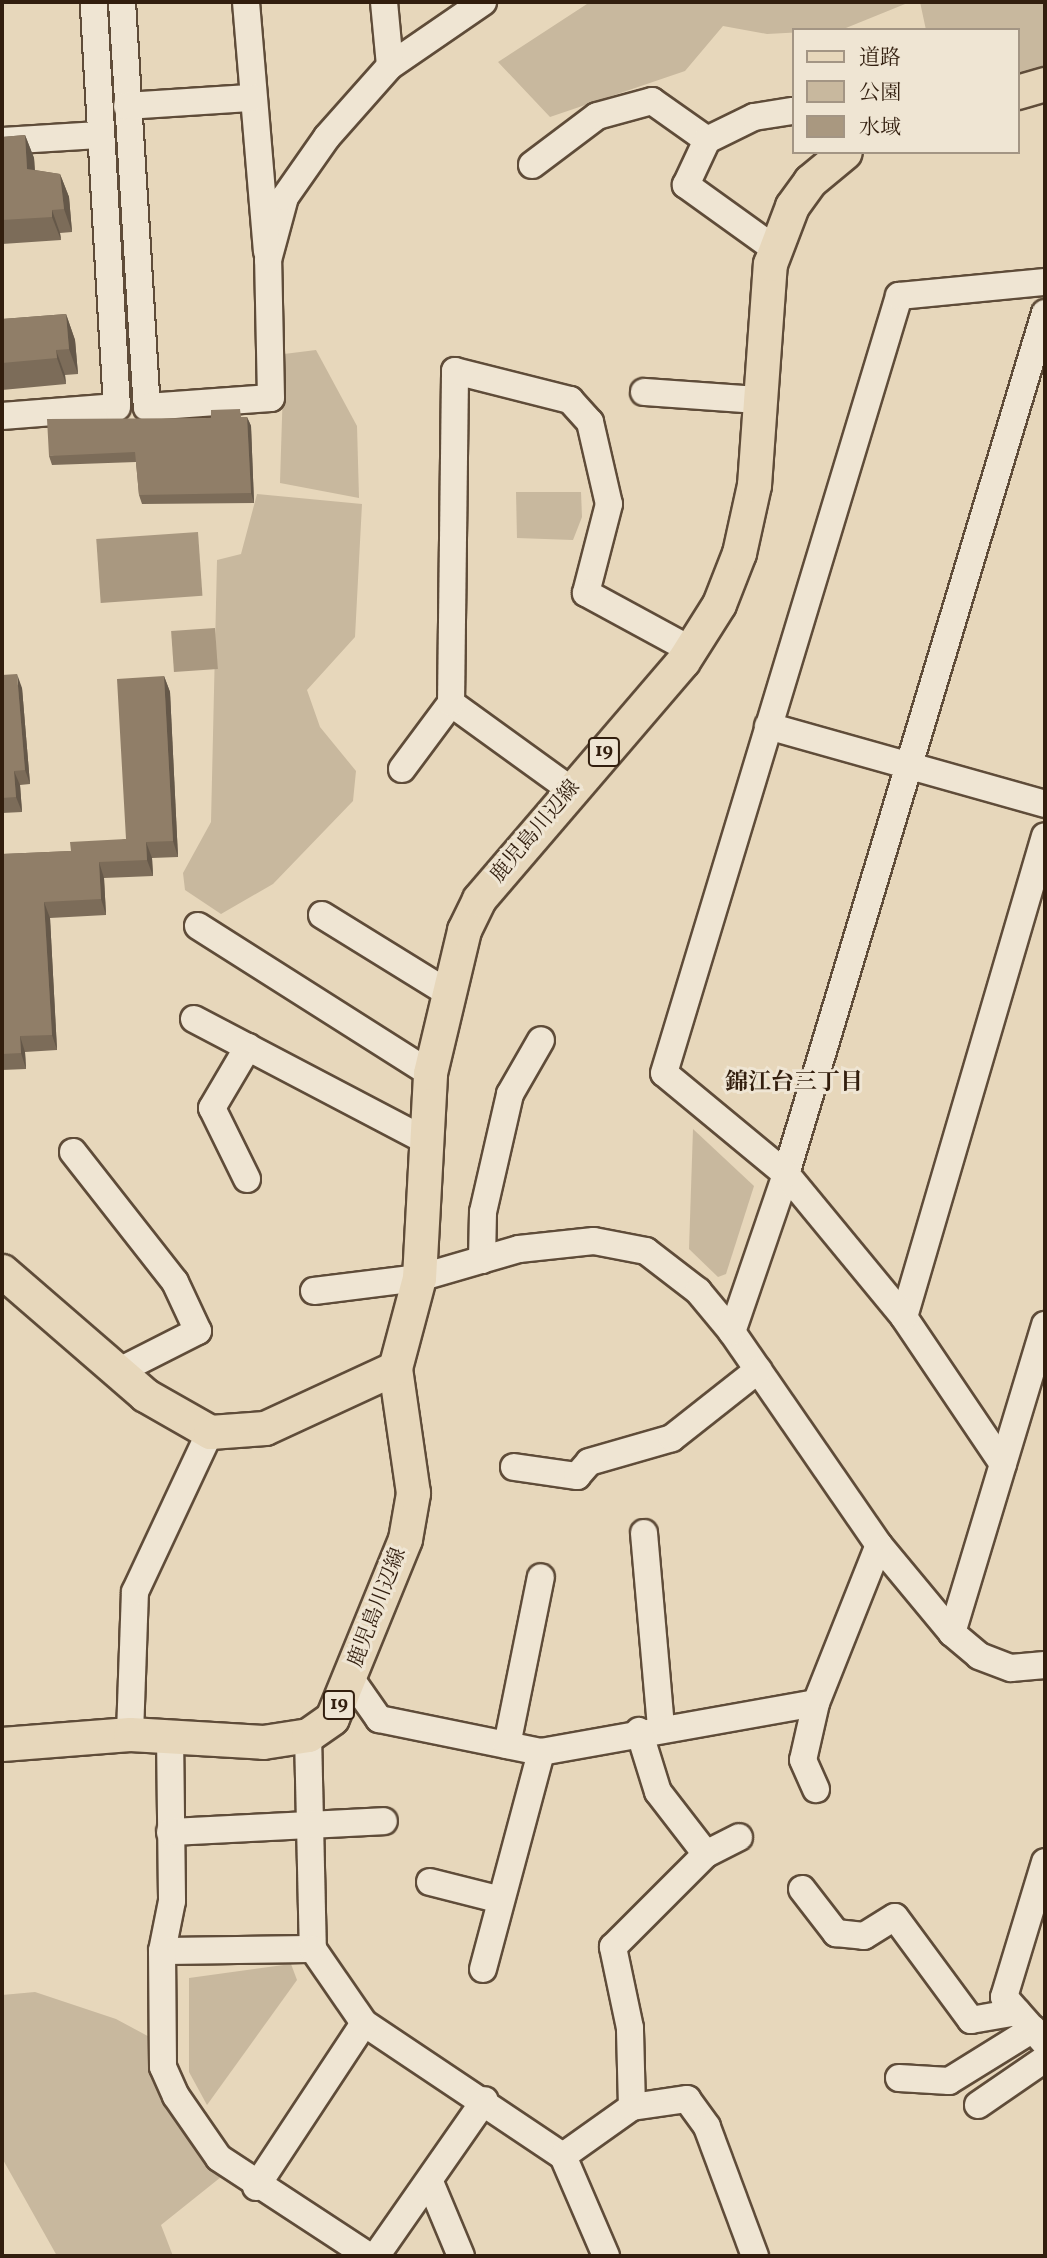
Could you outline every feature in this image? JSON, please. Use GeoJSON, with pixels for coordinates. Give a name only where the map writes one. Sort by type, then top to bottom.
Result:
{"type":"FeatureCollection","features":[{"type":"Feature","properties":{"kind":"main road"},"geometry":{"type":"LineString","coordinates":[[1019,91],[1045,84]]}},
{"type":"Feature","properties":{"kind":"main road","name":"鹿児島川辺線"},"geometry":{"type":"LineString","coordinates":[[308,1735],[332,1717],[351,1679],[405,1539],[413,1493],[395,1368],[419,1278],[430,1073],[445,991],[479,899],[691,650],[719,604],[746,529],[759,400],[764,299],[775,249],[810,181],[843,154]]}},
{"type":"Feature","properties":{"kind":"main road"},"geometry":{"type":"LineString","coordinates":[[2,1271],[145,1395],[210,1432],[265,1428],[395,1368]]}},
{"type":"Feature","properties":{"kind":"main road","name":"19"},"geometry":{"type":"LineString","coordinates":[[2,1744],[130,1734],[170,1734],[263,1742],[308,1735]]}},
{"type":"Feature","properties":{"kind":"street"},"geometry":{"type":"LineString","coordinates":[[2,416],[117,407],[98,135],[94,2]]}},
{"type":"Feature","properties":{"kind":"street"},"geometry":{"type":"LineString","coordinates":[[122,2],[147,407],[271,398],[268,260],[246,2]]}},
{"type":"Feature","properties":{"kind":"street"},"geometry":{"type":"LineString","coordinates":[[384,2],[390,66]]}},
{"type":"Feature","properties":{"kind":"street"},"geometry":{"type":"LineString","coordinates":[[268,260],[285,197],[327,137],[390,66],[483,2]]}},
{"type":"Feature","properties":{"kind":"street"},"geometry":{"type":"LineString","coordinates":[[127,106],[252,97]]}},
{"type":"Feature","properties":{"kind":"street"},"geometry":{"type":"LineString","coordinates":[[532,165],[597,116],[652,101],[707,140]]}},
{"type":"Feature","properties":{"kind":"street"},"geometry":{"type":"LineString","coordinates":[[775,249],[686,185],[707,140],[754,117],[792,111]]}},
{"type":"Feature","properties":{"kind":"street"},"geometry":{"type":"LineString","coordinates":[[2,141],[98,135]]}},
{"type":"Feature","properties":{"kind":"street"},"geometry":{"type":"LineString","coordinates":[[1003,1464],[904,1317],[786,1174],[664,1073],[899,296],[1045,282]]}},
{"type":"Feature","properties":{"kind":"street"},"geometry":{"type":"LineString","coordinates":[[732,1332],[786,1174],[1045,313]]}},
{"type":"Feature","properties":{"kind":"street"},"geometry":{"type":"LineString","coordinates":[[402,769],[451,703],[455,371],[570,400],[590,422],[609,504],[586,593],[691,650]]}},
{"type":"Feature","properties":{"kind":"street"},"geometry":{"type":"LineString","coordinates":[[644,392],[759,400]]}},
{"type":"Feature","properties":{"kind":"street"},"geometry":{"type":"LineString","coordinates":[[451,703],[571,790]]}},
{"type":"Feature","properties":{"kind":"street"},"geometry":{"type":"LineString","coordinates":[[768,726],[908,763],[1045,804]]}},
{"type":"Feature","properties":{"kind":"street"},"geometry":{"type":"LineString","coordinates":[[904,1317],[1045,836]]}},
{"type":"Feature","properties":{"kind":"street"},"geometry":{"type":"LineString","coordinates":[[322,915],[445,991]]}},
{"type":"Feature","properties":{"kind":"street"},"geometry":{"type":"LineString","coordinates":[[198,926],[430,1073]]}},
{"type":"Feature","properties":{"kind":"street"},"geometry":{"type":"LineString","coordinates":[[194,1019],[426,1142]]}},
{"type":"Feature","properties":{"kind":"street"},"geometry":{"type":"LineString","coordinates":[[482,1260],[483,1212],[510,1094],[541,1040]]}},
{"type":"Feature","properties":{"kind":"street"},"geometry":{"type":"LineString","coordinates":[[247,1179],[212,1108],[248,1047]]}},
{"type":"Feature","properties":{"kind":"street"},"geometry":{"type":"LineString","coordinates":[[73,1152],[176,1282],[198,1331],[120,1371]]}},
{"type":"Feature","properties":{"kind":"street"},"geometry":{"type":"LineString","coordinates":[[314,1291],[419,1278],[482,1260],[594,1241],[646,1251],[698,1291],[732,1332],[878,1545],[952,1633],[979,1656],[1011,1668],[1045,1665]]}},
{"type":"Feature","properties":{"kind":"street"},"geometry":{"type":"LineString","coordinates":[[952,1633],[1045,1325]]}},
{"type":"Feature","properties":{"kind":"street"},"geometry":{"type":"LineString","coordinates":[[514,1467],[577,1476],[589,1462],[671,1438],[758,1370]]}},
{"type":"Feature","properties":{"kind":"street"},"geometry":{"type":"LineString","coordinates":[[130,1734],[135,1592],[210,1432]]}},
{"type":"Feature","properties":{"kind":"street"},"geometry":{"type":"LineString","coordinates":[[644,1533],[650,1729],[658,1792],[706,1854]]}},
{"type":"Feature","properties":{"kind":"street"},"geometry":{"type":"LineString","coordinates":[[816,1789],[803,1760],[816,1703],[878,1545]]}},
{"type":"Feature","properties":{"kind":"street"},"geometry":{"type":"LineString","coordinates":[[507,1745],[541,1577]]}},
{"type":"Feature","properties":{"kind":"street"},"geometry":{"type":"LineString","coordinates":[[351,1679],[379,1719],[541,1752],[613,1742],[650,1729],[816,1703]]}},
{"type":"Feature","properties":{"kind":"street"},"geometry":{"type":"LineString","coordinates":[[170,1734],[172,1901],[162,1951],[163,2067],[219,2158],[256,2187],[369,2256]]}},
{"type":"Feature","properties":{"kind":"street"},"geometry":{"type":"LineString","coordinates":[[308,1735],[313,1949],[364,2023],[485,2100],[563,2156],[606,2256]]}},
{"type":"Feature","properties":{"kind":"street"},"geometry":{"type":"LineString","coordinates":[[483,1969],[541,1752]]}},
{"type":"Feature","properties":{"kind":"street"},"geometry":{"type":"LineString","coordinates":[[170,1832],[384,1821]]}},
{"type":"Feature","properties":{"kind":"street"},"geometry":{"type":"LineString","coordinates":[[632,2106],[630,2028],[613,1947],[706,1854],[739,1837]]}},
{"type":"Feature","properties":{"kind":"street"},"geometry":{"type":"LineString","coordinates":[[1032,2028],[1004,1997],[1045,1862]]}},
{"type":"Feature","properties":{"kind":"street"},"geometry":{"type":"LineString","coordinates":[[430,1882],[501,1899]]}},
{"type":"Feature","properties":{"kind":"street"},"geometry":{"type":"LineString","coordinates":[[802,1889],[836,1933],[864,1936],[895,1917],[971,2020],[1032,2028]]}},
{"type":"Feature","properties":{"kind":"street"},"geometry":{"type":"LineString","coordinates":[[162,1951],[313,1949]]}},
{"type":"Feature","properties":{"kind":"street"},"geometry":{"type":"LineString","coordinates":[[256,2187],[364,2023]]}},
{"type":"Feature","properties":{"kind":"street"},"geometry":{"type":"LineString","coordinates":[[900,2078],[949,2081],[1032,2028]]}},
{"type":"Feature","properties":{"kind":"street"},"geometry":{"type":"LineString","coordinates":[[978,2105],[1045,2059]]}},
{"type":"Feature","properties":{"kind":"street"},"geometry":{"type":"LineString","coordinates":[[563,2156],[632,2106],[687,2099],[707,2127],[755,2256]]}},
{"type":"Feature","properties":{"kind":"street"},"geometry":{"type":"LineString","coordinates":[[376,2256],[485,2100]]}},
{"type":"Feature","properties":{"kind":"street"},"geometry":{"type":"LineString","coordinates":[[430,2182],[461,2256]]}},
{"type":"Feature","properties":{"kind":"green space"},"geometry":{"type":"Polygon","coordinates":[[[590,2],[910,2],[846,28],[792,28],[792,33],[767,34],[723,26],[685,71],[550,117],[498,62],[590,2]]]}},
{"type":"Feature","properties":{"kind":"green space"},"geometry":{"type":"Polygon","coordinates":[[[920,2],[1045,2],[1045,65],[1019,73],[1019,28],[926,28],[920,2]]]}},
{"type":"Feature","properties":{"kind":"green space"},"geometry":{"type":"Polygon","coordinates":[[[316,350],[357,426],[359,498],[280,483],[284,354],[316,350]]]}},
{"type":"Feature","properties":{"kind":"green space"},"geometry":{"type":"Polygon","coordinates":[[[516,492],[581,492],[582,517],[573,540],[517,538],[516,492]]]}},
{"type":"Feature","properties":{"kind":"green space"},"geometry":{"type":"Polygon","coordinates":[[[257,494],[362,504],[355,637],[307,690],[320,727],[356,771],[353,801],[273,884],[221,914],[185,890],[183,873],[211,822],[217,560],[241,554],[257,494]]]}},
{"type":"Feature","properties":{"kind":"green space"},"geometry":{"type":"Polygon","coordinates":[[[693,1129],[754,1186],[726,1274],[718,1277],[689,1249],[693,1129]]]}},
{"type":"Feature","properties":{"kind":"green space"},"geometry":{"type":"Polygon","coordinates":[[[291,1964],[297,1980],[207,2105],[189,2072],[189,1978],[291,1964]]]}},
{"type":"Feature","properties":{"kind":"green space"},"geometry":{"type":"Polygon","coordinates":[[[35,1992],[116,2019],[157,2041],[221,2177],[161,2225],[173,2256],[57,2256],[2,2158],[2,1995],[35,1992]]]}},
{"type":"Feature","properties":{"kind":"water"},"geometry":{"type":"Polygon","coordinates":[[[198,532],[202,596],[101,603],[96,539],[198,532]]]}},
{"type":"Feature","properties":{"kind":"water"},"geometry":{"type":"Polygon","coordinates":[[[215,628],[218,669],[174,672],[171,631],[215,628]]]}},
{"type":"Feature","properties":{"kind":"building"},"geometry":{"type":"Polygon","coordinates":[[[25,135],[27,169],[60,174],[64,209],[52,210],[52,217],[2,220],[2,137],[25,135]]]}},
{"type":"Feature","properties":{"kind":"building"},"geometry":{"type":"Polygon","coordinates":[[[66,314],[69,349],[56,350],[57,358],[2,363],[2,319],[66,314]]]}},
{"type":"Feature","properties":{"kind":"building"},"geometry":{"type":"Polygon","coordinates":[[[240,409],[241,417],[247,417],[251,493],[139,495],[135,452],[49,456],[47,419],[211,418],[211,410],[240,409]]]}},
{"type":"Feature","properties":{"kind":"building"},"geometry":{"type":"Polygon","coordinates":[[[17,674],[25,770],[14,771],[16,797],[2,798],[2,675],[17,674]]]}},
{"type":"Feature","properties":{"kind":"building"},"geometry":{"type":"Polygon","coordinates":[[[164,676],[173,841],[146,842],[147,860],[99,862],[101,899],[44,902],[52,1035],[20,1036],[21,1053],[2,1054],[2,854],[71,851],[70,842],[126,839],[117,679],[164,676]]]}},
{"type":"Feature","properties":{"kind":"district","name":"錦江台三丁目"},"geometry":{"type":"Point","coordinates":[794,1083]}}]}
